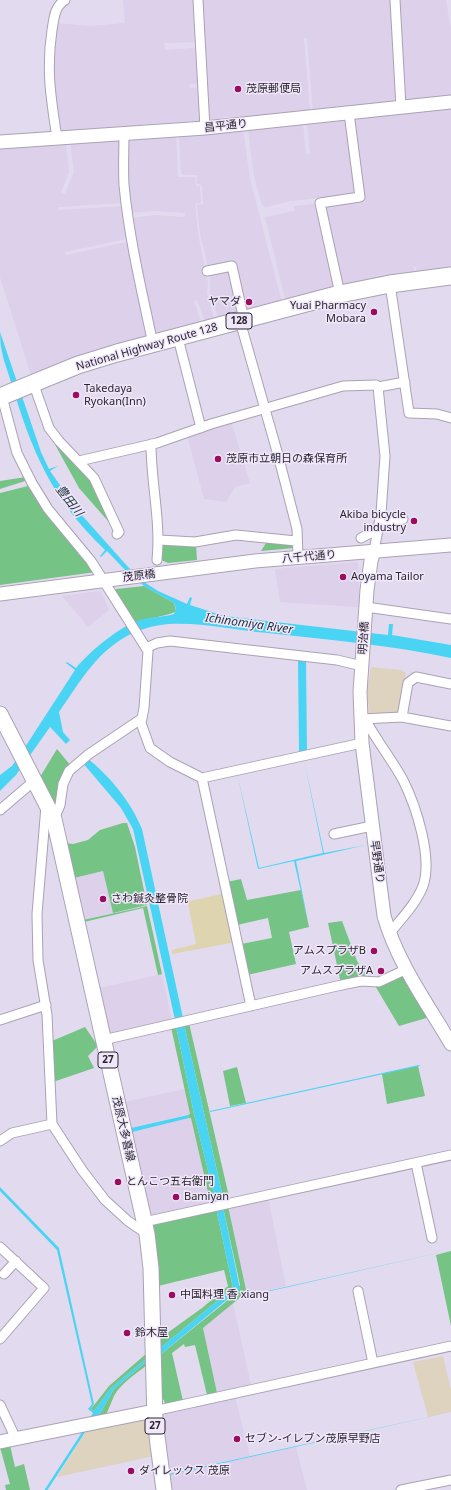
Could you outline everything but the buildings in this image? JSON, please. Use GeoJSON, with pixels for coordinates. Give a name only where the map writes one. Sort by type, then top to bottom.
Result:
{"type":"FeatureCollection","features":[{"type":"Feature","properties":{"kind":"highway","name":"National Highway Route 128"},"geometry":{"type":"LineString","coordinates":[[2,395],[32,385],[93,360],[340,294],[390,284],[451,276]]}},
{"type":"Feature","properties":{"kind":"main road","name":"27"},"geometry":{"type":"LineString","coordinates":[[0,714],[33,779]]}},
{"type":"Feature","properties":{"kind":"main road","name":"茂原大多喜線"},"geometry":{"type":"LineString","coordinates":[[33,779],[54,819],[145,1228],[151,1268],[154,1411],[164,1490]]}},
{"type":"Feature","properties":{"kind":"street"},"geometry":{"type":"LineString","coordinates":[[57,138],[48,78],[48,55],[56,10],[65,0]]}},
{"type":"Feature","properties":{"kind":"street"},"geometry":{"type":"LineString","coordinates":[[198,0],[205,128]]}},
{"type":"Feature","properties":{"kind":"street"},"geometry":{"type":"LineString","coordinates":[[394,0],[401,107]]}},
{"type":"Feature","properties":{"kind":"street","name":"昌平通り"},"geometry":{"type":"LineString","coordinates":[[0,142],[205,128],[451,102]]}},
{"type":"Feature","properties":{"kind":"street"},"geometry":{"type":"LineString","coordinates":[[340,294],[320,203],[360,197],[349,113]]}},
{"type":"Feature","properties":{"kind":"street"},"geometry":{"type":"LineString","coordinates":[[124,133],[124,184],[126,204],[153,344]]}},
{"type":"Feature","properties":{"kind":"street"},"geometry":{"type":"LineString","coordinates":[[207,271],[232,266],[242,320],[297,529],[296,541],[298,557]]}},
{"type":"Feature","properties":{"kind":"street"},"geometry":{"type":"LineString","coordinates":[[390,284],[409,413],[437,414],[451,418]]}},
{"type":"Feature","properties":{"kind":"street"},"geometry":{"type":"LineString","coordinates":[[178,338],[201,428]]}},
{"type":"Feature","properties":{"kind":"street"},"geometry":{"type":"LineString","coordinates":[[78,461],[151,444],[265,408],[343,386],[376,385],[378,387],[405,382]]}},
{"type":"Feature","properties":{"kind":"street"},"geometry":{"type":"LineString","coordinates":[[32,385],[49,428],[96,481],[119,532],[117,534]]}},
{"type":"Feature","properties":{"kind":"street"},"geometry":{"type":"LineString","coordinates":[[378,387],[385,456],[378,530],[371,561],[366,610],[451,619]]}},
{"type":"Feature","properties":{"kind":"street"},"geometry":{"type":"LineString","coordinates":[[2,395],[17,453],[32,483],[48,509],[107,580],[121,609],[146,648],[149,659],[144,708],[141,719],[142,728],[152,750],[202,778],[362,743]]}},
{"type":"Feature","properties":{"kind":"street"},"geometry":{"type":"LineString","coordinates":[[151,444],[159,540],[157,560]]}},
{"type":"Feature","properties":{"kind":"street"},"geometry":{"type":"LineString","coordinates":[[361,538],[393,521],[403,519]]}},
{"type":"Feature","properties":{"kind":"street"},"geometry":{"type":"LineString","coordinates":[[159,540],[195,542],[236,535],[296,541]]}},
{"type":"Feature","properties":{"kind":"street","name":"八千代通り"},"geometry":{"type":"LineString","coordinates":[[167,572],[298,557],[451,545]]}},
{"type":"Feature","properties":{"kind":"street","name":"茂原橋"},"geometry":{"type":"LineString","coordinates":[[107,580],[167,572]]}},
{"type":"Feature","properties":{"kind":"street"},"geometry":{"type":"LineString","coordinates":[[0,594],[107,580]]}},
{"type":"Feature","properties":{"kind":"street","name":"明治橋"},"geometry":{"type":"LineString","coordinates":[[362,664],[366,610]]}},
{"type":"Feature","properties":{"kind":"street"},"geometry":{"type":"LineString","coordinates":[[146,648],[157,643],[170,642],[362,664]]}},
{"type":"Feature","properties":{"kind":"street","name":"早野通り"},"geometry":{"type":"LineString","coordinates":[[362,664],[360,692],[362,743],[384,916],[389,934],[406,969],[451,1044]]}},
{"type":"Feature","properties":{"kind":"street"},"geometry":{"type":"LineString","coordinates":[[402,718],[408,682],[416,677],[451,684]]}},
{"type":"Feature","properties":{"kind":"street"},"geometry":{"type":"LineString","coordinates":[[362,719],[402,718],[451,726]]}},
{"type":"Feature","properties":{"kind":"street"},"geometry":{"type":"LineString","coordinates":[[54,819],[60,805],[64,779],[69,771],[89,754],[141,719]]}},
{"type":"Feature","properties":{"kind":"street"},"geometry":{"type":"LineString","coordinates":[[362,719],[369,726],[404,782],[426,851],[423,886],[412,904],[389,934]]}},
{"type":"Feature","properties":{"kind":"street"},"geometry":{"type":"LineString","coordinates":[[202,778],[251,1006]]}},
{"type":"Feature","properties":{"kind":"street"},"geometry":{"type":"LineString","coordinates":[[0,810],[33,779]]}},
{"type":"Feature","properties":{"kind":"street"},"geometry":{"type":"LineString","coordinates":[[46,804],[38,914],[38,960],[46,1005],[52,1124],[82,1170],[105,1200],[128,1221],[145,1228],[214,1206],[451,1155]]}},
{"type":"Feature","properties":{"kind":"street"},"geometry":{"type":"LineString","coordinates":[[334,834],[372,826]]}},
{"type":"Feature","properties":{"kind":"street"},"geometry":{"type":"LineString","coordinates":[[103,1040],[361,981],[379,982],[406,969]]}},
{"type":"Feature","properties":{"kind":"street"},"geometry":{"type":"LineString","coordinates":[[0,1020],[46,1005]]}},
{"type":"Feature","properties":{"kind":"street"},"geometry":{"type":"LineString","coordinates":[[0,1140],[12,1133],[52,1124]]}},
{"type":"Feature","properties":{"kind":"street"},"geometry":{"type":"LineString","coordinates":[[416,1163],[432,1238]]}},
{"type":"Feature","properties":{"kind":"street"},"geometry":{"type":"LineString","coordinates":[[0,1247],[44,1288],[0,1339]]}},
{"type":"Feature","properties":{"kind":"street"},"geometry":{"type":"LineString","coordinates":[[4,1274],[16,1261]]}},
{"type":"Feature","properties":{"kind":"street"},"geometry":{"type":"LineString","coordinates":[[358,1291],[373,1363]]}},
{"type":"Feature","properties":{"kind":"street"},"geometry":{"type":"LineString","coordinates":[[0,1442],[154,1411],[451,1346]]}},
{"type":"Feature","properties":{"kind":"street"},"geometry":{"type":"LineString","coordinates":[[0,1405],[16,1439]]}},
{"type":"Feature","properties":{"kind":"street"},"geometry":{"type":"LineString","coordinates":[[401,1490],[451,1480]]}},
{"type":"Feature","properties":{"kind":"shaded area"},"geometry":{"type":"Polygon","coordinates":[[[123,0],[196,0],[198,42],[164,43],[165,50],[193,48],[199,51],[200,81],[198,84],[189,84],[190,88],[201,87],[203,122],[194,123],[193,121],[158,123],[58,134],[52,97],[55,23],[90,26],[125,23],[123,0]]]}},
{"type":"Feature","properties":{"kind":"shaded area"},"geometry":{"type":"Polygon","coordinates":[[[199,0],[392,0],[398,102],[313,111],[307,38],[304,38],[310,111],[261,116],[224,117],[216,120],[206,120],[199,0]]]}},
{"type":"Feature","properties":{"kind":"shaded area"},"geometry":{"type":"Polygon","coordinates":[[[397,0],[446,0],[451,30],[451,97],[403,101],[397,0]]]}},
{"type":"Feature","properties":{"kind":"shaded area"},"geometry":{"type":"Polygon","coordinates":[[[451,108],[451,270],[418,274],[415,266],[413,266],[415,274],[341,288],[323,208],[328,205],[363,200],[353,117],[451,108]]]}},
{"type":"Feature","properties":{"kind":"shaded area"},"geometry":{"type":"Polygon","coordinates":[[[343,119],[348,123],[357,192],[355,195],[322,200],[321,198],[290,201],[266,207],[262,205],[254,176],[248,130],[303,124],[306,154],[310,154],[307,123],[343,119]]]}},
{"type":"Feature","properties":{"kind":"shaded area"},"geometry":{"type":"Polygon","coordinates":[[[243,130],[250,179],[282,303],[245,313],[235,262],[211,267],[208,265],[200,234],[197,205],[203,204],[202,185],[197,184],[197,175],[184,175],[181,173],[179,135],[243,130]]]}},
{"type":"Feature","properties":{"kind":"shaded area"},"geometry":{"type":"Polygon","coordinates":[[[176,136],[178,177],[195,177],[196,186],[200,186],[201,203],[195,203],[198,234],[208,283],[207,293],[215,322],[206,324],[197,300],[194,301],[202,325],[153,339],[131,218],[155,215],[185,217],[185,213],[155,211],[130,213],[126,182],[126,139],[176,136]]]}},
{"type":"Feature","properties":{"kind":"shaded area"},"geometry":{"type":"Polygon","coordinates":[[[122,139],[124,203],[58,207],[58,210],[124,206],[131,238],[65,252],[66,255],[131,241],[150,339],[32,378],[0,277],[0,146],[66,142],[69,172],[61,192],[65,194],[74,172],[70,142],[122,139]]]}},
{"type":"Feature","properties":{"kind":"shaded area"},"geometry":{"type":"Polygon","coordinates":[[[314,204],[317,206],[335,290],[286,302],[265,217],[295,211],[294,206],[314,204]]]}},
{"type":"Feature","properties":{"kind":"shaded area"},"geometry":{"type":"Polygon","coordinates":[[[228,270],[230,271],[239,315],[219,321],[210,293],[210,276],[212,273],[228,270]]]}},
{"type":"Feature","properties":{"kind":"shaded area","name":"茂原市立朝日の森保育所"},"geometry":{"type":"Polygon","coordinates":[[[231,421],[250,483],[235,487],[226,502],[204,499],[187,435],[231,421]]]}},
{"type":"Feature","properties":{"kind":"shaded area"},"geometry":{"type":"Polygon","coordinates":[[[358,562],[360,606],[280,602],[275,569],[358,562]]]}},
{"type":"Feature","properties":{"kind":"shaded area"},"geometry":{"type":"Polygon","coordinates":[[[101,591],[109,610],[88,627],[62,596],[101,591]]]}},
{"type":"Feature","properties":{"kind":"shaded area"},"geometry":{"type":"Polygon","coordinates":[[[371,667],[401,670],[406,673],[401,710],[387,716],[370,717],[367,692],[371,667]]]}},
{"type":"Feature","properties":{"kind":"shaded area"},"geometry":{"type":"Polygon","coordinates":[[[103,871],[113,913],[83,920],[74,878],[103,871]]]}},
{"type":"Feature","properties":{"kind":"shaded area"},"geometry":{"type":"Polygon","coordinates":[[[162,974],[172,1021],[109,1035],[99,988],[162,974]]]}},
{"type":"Feature","properties":{"kind":"shaded area"},"geometry":{"type":"Polygon","coordinates":[[[185,1089],[190,1114],[130,1128],[124,1102],[185,1089]]]}},
{"type":"Feature","properties":{"kind":"shaded area"},"geometry":{"type":"Polygon","coordinates":[[[197,1116],[216,1203],[151,1218],[131,1132],[197,1116]]]}},
{"type":"Feature","properties":{"kind":"shaded area"},"geometry":{"type":"Polygon","coordinates":[[[268,1197],[286,1286],[245,1296],[243,1295],[245,1292],[228,1206],[268,1197]]]}},
{"type":"Feature","properties":{"kind":"shaded area"},"geometry":{"type":"Polygon","coordinates":[[[233,1303],[251,1385],[217,1393],[203,1328],[233,1303]]]}},
{"type":"Feature","properties":{"kind":"shaded area"},"geometry":{"type":"Polygon","coordinates":[[[443,1356],[451,1390],[451,1412],[428,1417],[413,1362],[443,1356]]]}},
{"type":"Feature","properties":{"kind":"shaded area"},"geometry":{"type":"Polygon","coordinates":[[[235,1397],[250,1456],[168,1474],[162,1414],[235,1397]]]}},
{"type":"Feature","properties":{"kind":"shaded area"},"geometry":{"type":"Polygon","coordinates":[[[142,1419],[151,1424],[154,1456],[57,1477],[87,1430],[142,1419]]]}},
{"type":"Feature","properties":{"kind":"shaded area"},"geometry":{"type":"Polygon","coordinates":[[[296,1447],[307,1490],[173,1490],[170,1475],[296,1447]]]}},
{"type":"Feature","properties":{"kind":"green space"},"geometry":{"type":"Polygon","coordinates":[[[52,439],[92,480],[115,529],[79,488],[52,439]]]}},
{"type":"Feature","properties":{"kind":"green space"},"geometry":{"type":"Polygon","coordinates":[[[26,477],[25,481],[0,489],[0,481],[26,477]]]}},
{"type":"Feature","properties":{"kind":"green space"},"geometry":{"type":"Polygon","coordinates":[[[30,486],[96,572],[0,585],[0,493],[30,486]]]}},
{"type":"Feature","properties":{"kind":"green space"},"geometry":{"type":"Polygon","coordinates":[[[275,542],[293,544],[294,548],[261,551],[266,543],[275,542]]]}},
{"type":"Feature","properties":{"kind":"green space"},"geometry":{"type":"Polygon","coordinates":[[[160,544],[196,545],[197,560],[168,563],[159,559],[160,544]]]}},
{"type":"Feature","properties":{"kind":"green space"},"geometry":{"type":"Polygon","coordinates":[[[144,586],[174,603],[176,611],[134,623],[114,593],[116,589],[144,586]]]}},
{"type":"Feature","properties":{"kind":"green space"},"geometry":{"type":"Polygon","coordinates":[[[57,749],[71,766],[55,809],[40,777],[57,749]]]}},
{"type":"Feature","properties":{"kind":"green space"},"geometry":{"type":"Polygon","coordinates":[[[127,823],[135,847],[147,905],[113,913],[103,871],[74,878],[66,843],[73,844],[88,840],[100,830],[127,823]]]}},
{"type":"Feature","properties":{"kind":"green space"},"geometry":{"type":"Polygon","coordinates":[[[241,879],[247,900],[301,890],[309,927],[289,932],[296,964],[247,975],[241,944],[272,938],[268,918],[237,925],[227,882],[241,879]]]}},
{"type":"Feature","properties":{"kind":"green space"},"geometry":{"type":"Polygon","coordinates":[[[147,906],[162,974],[158,975],[143,908],[84,922],[83,920],[147,906]]]}},
{"type":"Feature","properties":{"kind":"green space"},"geometry":{"type":"Polygon","coordinates":[[[342,921],[357,961],[369,979],[341,984],[328,923],[342,921]]]}},
{"type":"Feature","properties":{"kind":"green space"},"geometry":{"type":"Polygon","coordinates":[[[404,972],[430,1017],[399,1026],[374,984],[404,972]]]}},
{"type":"Feature","properties":{"kind":"green space"},"geometry":{"type":"Polygon","coordinates":[[[189,1023],[230,1201],[224,1202],[184,1024],[189,1023]]]}},
{"type":"Feature","properties":{"kind":"green space"},"geometry":{"type":"Polygon","coordinates":[[[176,1026],[194,1114],[216,1203],[211,1205],[191,1118],[189,1118],[188,1115],[190,1114],[171,1027],[176,1026]]]}},
{"type":"Feature","properties":{"kind":"green space"},"geometry":{"type":"Polygon","coordinates":[[[85,1027],[98,1046],[88,1056],[94,1068],[53,1082],[52,1041],[85,1027]]]}},
{"type":"Feature","properties":{"kind":"green space"},"geometry":{"type":"Polygon","coordinates":[[[418,1066],[425,1096],[387,1104],[382,1074],[418,1066]]]}},
{"type":"Feature","properties":{"kind":"green space"},"geometry":{"type":"Polygon","coordinates":[[[237,1067],[246,1103],[230,1106],[223,1071],[237,1067]]]}},
{"type":"Feature","properties":{"kind":"green space"},"geometry":{"type":"Polygon","coordinates":[[[228,1206],[246,1290],[242,1296],[203,1328],[217,1393],[207,1395],[195,1345],[185,1347],[184,1344],[172,1353],[183,1401],[165,1404],[164,1400],[162,1399],[160,1355],[233,1296],[240,1285],[223,1207],[228,1206]]]}},
{"type":"Feature","properties":{"kind":"green space"},"geometry":{"type":"Polygon","coordinates":[[[216,1208],[233,1288],[160,1348],[159,1339],[202,1308],[228,1286],[224,1270],[158,1286],[152,1223],[216,1208]]]}},
{"type":"Feature","properties":{"kind":"green space"},"geometry":{"type":"Polygon","coordinates":[[[451,1251],[451,1326],[436,1255],[451,1251]]]}},
{"type":"Feature","properties":{"kind":"green space"},"geometry":{"type":"Polygon","coordinates":[[[147,1353],[147,1358],[111,1388],[94,1411],[91,1409],[109,1386],[147,1353]]]}},
{"type":"Feature","properties":{"kind":"green space"},"geometry":{"type":"Polygon","coordinates":[[[147,1361],[147,1365],[120,1387],[105,1416],[98,1417],[114,1389],[147,1361]]]}},
{"type":"Feature","properties":{"kind":"green space"},"geometry":{"type":"Polygon","coordinates":[[[10,1445],[15,1467],[24,1464],[30,1490],[6,1490],[5,1485],[10,1484],[0,1447],[10,1445]]]}},
{"type":"Feature","properties":{"kind":"sand"},"geometry":{"type":"Polygon","coordinates":[[[185,888],[190,901],[226,893],[236,942],[172,954],[172,950],[196,944],[185,888]]]}},
{"type":"Feature","properties":{"kind":"water"},"geometry":{"type":"Polygon","coordinates":[[[0,332],[41,452],[49,469],[58,466],[50,471],[79,512],[129,568],[144,582],[158,591],[187,604],[190,597],[192,598],[190,605],[224,616],[388,635],[389,624],[393,624],[392,635],[451,645],[451,658],[382,646],[205,625],[168,624],[146,628],[133,633],[110,648],[82,678],[59,712],[63,732],[70,740],[66,744],[50,727],[16,775],[0,791],[0,775],[12,766],[75,670],[66,663],[67,662],[76,668],[89,654],[126,626],[144,619],[174,614],[176,609],[174,603],[144,586],[124,569],[107,551],[101,557],[100,556],[105,550],[70,512],[57,492],[46,473],[27,430],[3,357],[0,332]]]}},
{"type":"Feature","properties":{"kind":"water"},"geometry":{"type":"Polygon","coordinates":[[[87,758],[112,781],[126,799],[142,829],[183,1018],[175,1020],[133,829],[121,808],[82,762],[87,758]]]}},
{"type":"Feature","properties":{"kind":"water"},"geometry":{"type":"Polygon","coordinates":[[[304,760],[324,853],[366,845],[296,861],[308,922],[294,861],[258,869],[237,773],[259,868],[323,853],[304,760]]]}},
{"type":"Feature","properties":{"kind":"water"},"geometry":{"type":"Polygon","coordinates":[[[184,1024],[224,1202],[216,1203],[194,1114],[176,1026],[184,1024]]]}},
{"type":"Feature","properties":{"kind":"water"},"geometry":{"type":"Polygon","coordinates":[[[420,1066],[210,1112],[210,1111],[420,1066]]]}},
{"type":"Feature","properties":{"kind":"water"},"geometry":{"type":"Polygon","coordinates":[[[188,1115],[189,1118],[132,1132],[131,1128],[188,1115]]]}},
{"type":"Feature","properties":{"kind":"water"},"geometry":{"type":"Polygon","coordinates":[[[0,1187],[59,1248],[94,1404],[91,1409],[94,1411],[111,1388],[147,1358],[147,1361],[114,1389],[98,1417],[89,1419],[93,1413],[88,1409],[92,1404],[57,1250],[0,1191],[0,1187]]]}},
{"type":"Feature","properties":{"kind":"water"},"geometry":{"type":"Polygon","coordinates":[[[223,1207],[240,1289],[160,1355],[160,1348],[233,1288],[216,1208],[223,1207]]]}},
{"type":"Feature","properties":{"kind":"water"},"geometry":{"type":"Polygon","coordinates":[[[451,1250],[244,1297],[242,1295],[245,1296],[451,1250]]]}},
{"type":"Feature","properties":{"kind":"water"},"geometry":{"type":"Polygon","coordinates":[[[451,1412],[170,1475],[171,1490],[169,1474],[451,1412]]]}},
{"type":"Feature","properties":{"kind":"waterway"},"geometry":{"type":"LineString","coordinates":[[302,660],[303,751]]}},
{"type":"Feature","properties":{"kind":"waterway"},"geometry":{"type":"LineString","coordinates":[[46,1490],[85,1430]]}},
{"type":"Feature","properties":{"kind":"place","name":"茂原郵便局"},"geometry":{"type":"Point","coordinates":[238,89]}},
{"type":"Feature","properties":{"kind":"place","name":"ヤマダ"},"geometry":{"type":"Point","coordinates":[249,302]}},
{"type":"Feature","properties":{"kind":"place","name":"Yuai Pharmacy Mobara"},"geometry":{"type":"Point","coordinates":[374,312]}},
{"type":"Feature","properties":{"kind":"place","name":"Takedaya Ryokan(Inn)"},"geometry":{"type":"Point","coordinates":[76,395]}},
{"type":"Feature","properties":{"kind":"place","name":"茂原市立朝日の森保育所"},"geometry":{"type":"Point","coordinates":[218,459]}},
{"type":"Feature","properties":{"kind":"place","name":"Akiba bicycle industry"},"geometry":{"type":"Point","coordinates":[414,521]}},
{"type":"Feature","properties":{"kind":"place","name":"Aoyama Tailor"},"geometry":{"type":"Point","coordinates":[343,577]}},
{"type":"Feature","properties":{"kind":"place","name":"さわ鍼灸整骨院"},"geometry":{"type":"Point","coordinates":[103,899]}},
{"type":"Feature","properties":{"kind":"place","name":"アムスプラザB"},"geometry":{"type":"Point","coordinates":[374,951]}},
{"type":"Feature","properties":{"kind":"place","name":"アムスプラザA"},"geometry":{"type":"Point","coordinates":[381,971]}},
{"type":"Feature","properties":{"kind":"place","name":"とんこつ五右衛門"},"geometry":{"type":"Point","coordinates":[118,1182]}},
{"type":"Feature","properties":{"kind":"place","name":"Bamiyan"},"geometry":{"type":"Point","coordinates":[176,1197]}},
{"type":"Feature","properties":{"kind":"place","name":"中国料理 香 xiang"},"geometry":{"type":"Point","coordinates":[172,1295]}},
{"type":"Feature","properties":{"kind":"place","name":"鈴木屋"},"geometry":{"type":"Point","coordinates":[127,1333]}},
{"type":"Feature","properties":{"kind":"place","name":"セブン-イレブン茂原早野店"},"geometry":{"type":"Point","coordinates":[237,1439]}},
{"type":"Feature","properties":{"kind":"place","name":"ダイレックス 茂原"},"geometry":{"type":"Point","coordinates":[131,1471]}},
{"type":"Feature","properties":{"kind":"water label","name":"豊田川"},"geometry":{"type":"Point","coordinates":[69,501]}},
{"type":"Feature","properties":{"kind":"water label","name":"Ichinomiya River"},"geometry":{"type":"Point","coordinates":[249,624]}}]}
